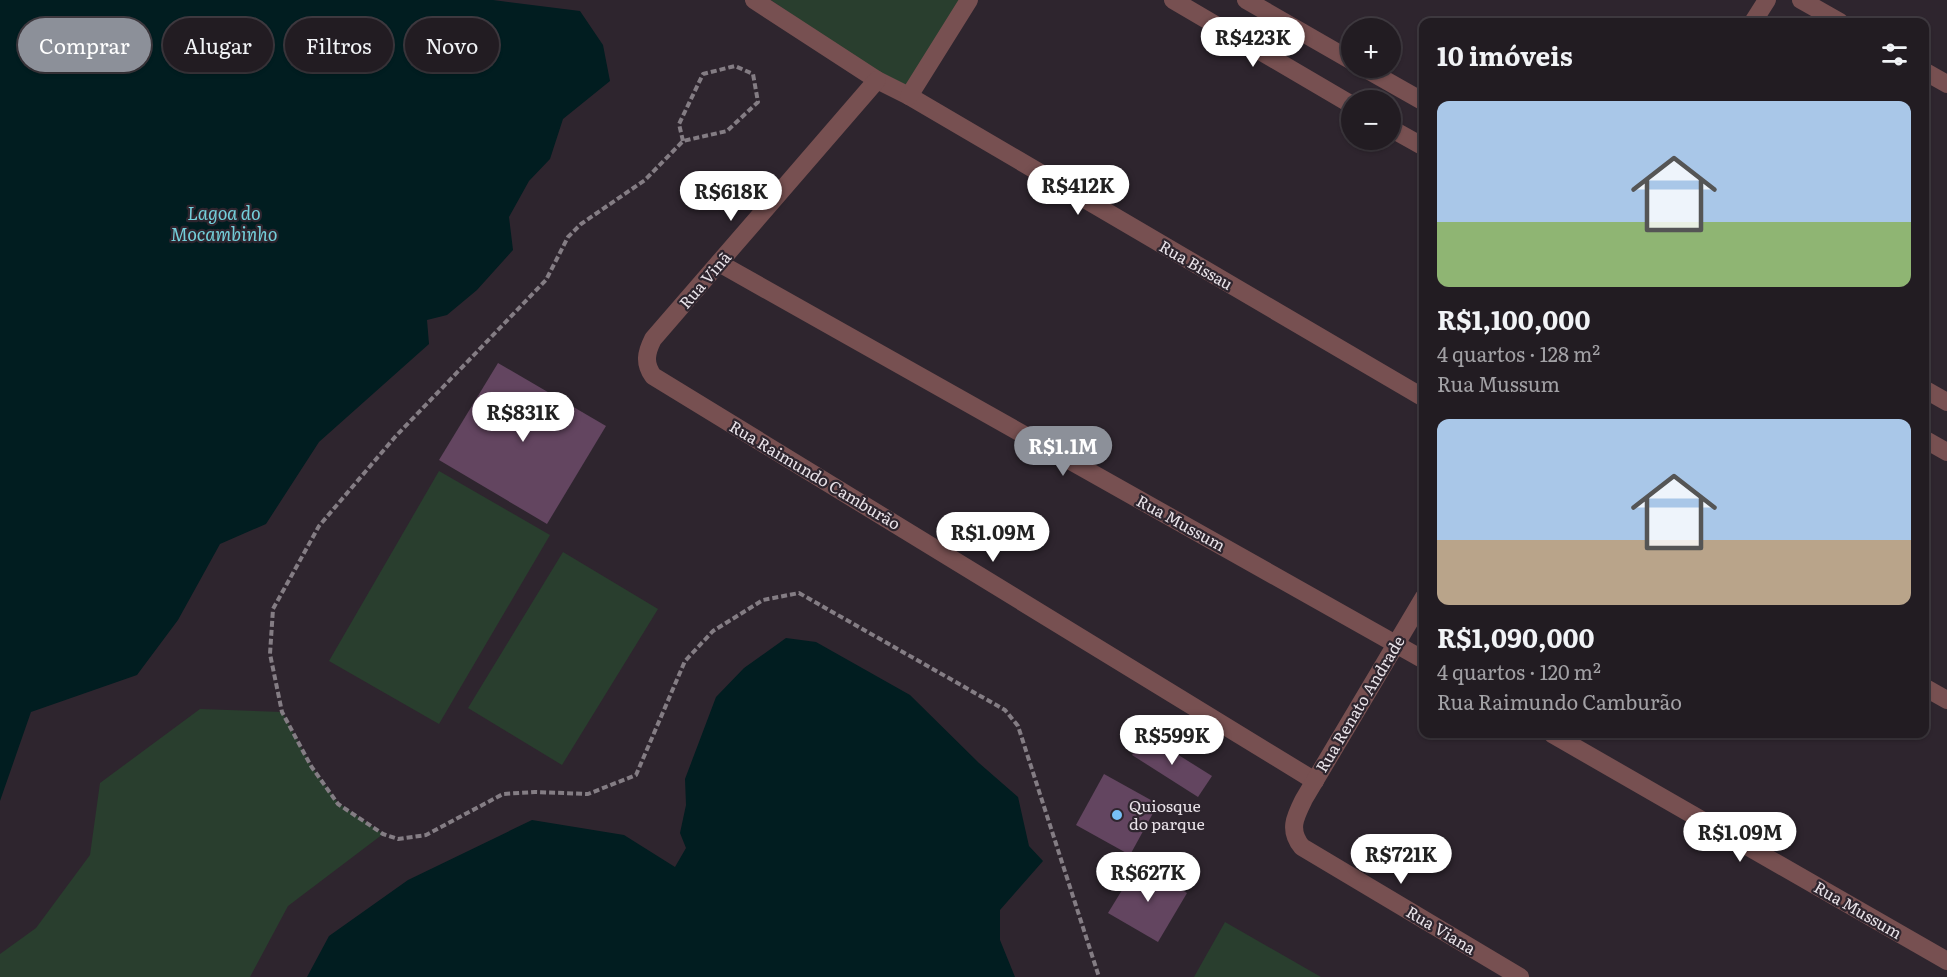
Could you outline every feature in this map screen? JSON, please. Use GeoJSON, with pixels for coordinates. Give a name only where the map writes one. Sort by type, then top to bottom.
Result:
{"type":"FeatureCollection","features":[{"type":"Feature","properties":{"kind":"street","name":"Rua Bissau"},"geometry":{"type":"LineString","coordinates":[[754,0],[877,80],[909,96],[1419,395]]}},
{"type":"Feature","properties":{"kind":"street"},"geometry":{"type":"LineString","coordinates":[[909,96],[969,0]]}},
{"type":"Feature","properties":{"kind":"street"},"geometry":{"type":"LineString","coordinates":[[1173,0],[1341,99]]}},
{"type":"Feature","properties":{"kind":"street"},"geometry":{"type":"LineString","coordinates":[[1246,0],[1341,55]]}},
{"type":"Feature","properties":{"kind":"street"},"geometry":{"type":"LineString","coordinates":[[1756,18],[1767,0]]}},
{"type":"Feature","properties":{"kind":"street"},"geometry":{"type":"LineString","coordinates":[[1801,0],[1833,18]]}},
{"type":"Feature","properties":{"kind":"street"},"geometry":{"type":"LineString","coordinates":[[1929,74],[1947,84]]}},
{"type":"Feature","properties":{"kind":"street"},"geometry":{"type":"LineString","coordinates":[[1382,78],[1419,99]]}},
{"type":"Feature","properties":{"kind":"street","name":"Rua Vinã"},"geometry":{"type":"LineString","coordinates":[[653,376],[647,367],[646,357],[653,339],[877,80]]}},
{"type":"Feature","properties":{"kind":"street"},"geometry":{"type":"LineString","coordinates":[[1401,134],[1419,144]]}},
{"type":"Feature","properties":{"kind":"street","name":"Rua Mussum"},"geometry":{"type":"LineString","coordinates":[[720,263],[1419,657]]}},
{"type":"Feature","properties":{"kind":"street","name":"Rua Raimundo Camburão"},"geometry":{"type":"LineString","coordinates":[[653,376],[1315,781]]}},
{"type":"Feature","properties":{"kind":"street"},"geometry":{"type":"LineString","coordinates":[[1929,392],[1947,402]]}},
{"type":"Feature","properties":{"kind":"street"},"geometry":{"type":"LineString","coordinates":[[1929,443],[1947,453]]}},
{"type":"Feature","properties":{"kind":"street","name":"Rua Renato Andrade"},"geometry":{"type":"LineString","coordinates":[[1315,781],[1419,605]]}},
{"type":"Feature","properties":{"kind":"street"},"geometry":{"type":"LineString","coordinates":[[1929,690],[1947,700]]}},
{"type":"Feature","properties":{"kind":"street","name":"Rua Mussum"},"geometry":{"type":"LineString","coordinates":[[1559,738],[1947,961]]}},
{"type":"Feature","properties":{"kind":"street","name":"Rua Viana"},"geometry":{"type":"LineString","coordinates":[[1315,781],[1295,817],[1295,838],[1302,847],[1520,977]]}},
{"type":"Feature","properties":{"kind":"path"},"geometry":{"type":"LineString","coordinates":[[683,141],[679,124],[703,74],[735,66],[753,74],[758,102],[727,131],[683,141],[645,180],[581,224],[568,237],[546,280],[395,437],[319,526],[273,609],[270,654],[282,712],[311,766],[338,804],[383,834],[398,839],[426,835],[502,794],[535,792],[588,794],[636,775],[685,662],[713,632],[763,600],[799,593],[1005,710],[1018,726],[1099,977]]}},
{"type":"Feature","properties":{"kind":"shaded area"},"geometry":{"type":"Polygon","coordinates":[[[771,0],[972,0],[909,96],[771,0]]]}},
{"type":"Feature","properties":{"kind":"shaded area"},"geometry":{"type":"Polygon","coordinates":[[[439,471],[550,535],[439,724],[329,661],[439,471]]]}},
{"type":"Feature","properties":{"kind":"shaded area"},"geometry":{"type":"Polygon","coordinates":[[[563,552],[658,609],[562,765],[468,708],[563,552]]]}},
{"type":"Feature","properties":{"kind":"shaded area"},"geometry":{"type":"Polygon","coordinates":[[[200,709],[282,712],[311,766],[338,803],[383,834],[288,906],[250,977],[0,977],[0,954],[36,928],[90,855],[100,783],[200,709]]]}},
{"type":"Feature","properties":{"kind":"shaded area"},"geometry":{"type":"Polygon","coordinates":[[[1225,922],[1321,977],[1194,977],[1225,922]]]}},
{"type":"Feature","properties":{"kind":"water","name":"Lagoa do Mocambinho"},"geometry":{"type":"Polygon","coordinates":[[[0,0],[493,0],[580,11],[603,45],[610,81],[563,119],[550,159],[529,181],[509,217],[513,250],[477,290],[447,315],[427,320],[429,344],[319,442],[266,524],[220,544],[178,620],[137,675],[31,712],[0,801],[0,0]]]}},
{"type":"Feature","properties":{"kind":"water"},"geometry":{"type":"Polygon","coordinates":[[[786,638],[816,642],[910,695],[979,763],[1018,797],[1029,846],[1043,861],[1000,910],[1000,940],[1015,977],[307,977],[329,936],[408,880],[532,820],[624,835],[675,867],[686,848],[680,833],[686,805],[685,779],[716,697],[744,668],[786,638]]]}},
{"type":"Feature","properties":{"kind":"building"},"geometry":{"type":"Polygon","coordinates":[[[498,363],[606,426],[547,524],[439,460],[498,363]]]}},
{"type":"Feature","properties":{"kind":"building"},"geometry":{"type":"Polygon","coordinates":[[[1145,734],[1212,776],[1198,797],[1132,755],[1145,734]]]}},
{"type":"Feature","properties":{"kind":"building","name":"Quiosque do parque"},"geometry":{"type":"Polygon","coordinates":[[[1104,774],[1158,804],[1130,855],[1076,825],[1104,774]]]}},
{"type":"Feature","properties":{"kind":"building","name":"Quiosque do parque"},"geometry":{"type":"Polygon","coordinates":[[[1138,864],[1187,893],[1158,942],[1108,913],[1138,864]]]}},
{"type":"Feature","properties":{"kind":"place","name":"Quiosque do parque"},"geometry":{"type":"Point","coordinates":[1117,815]}}]}
